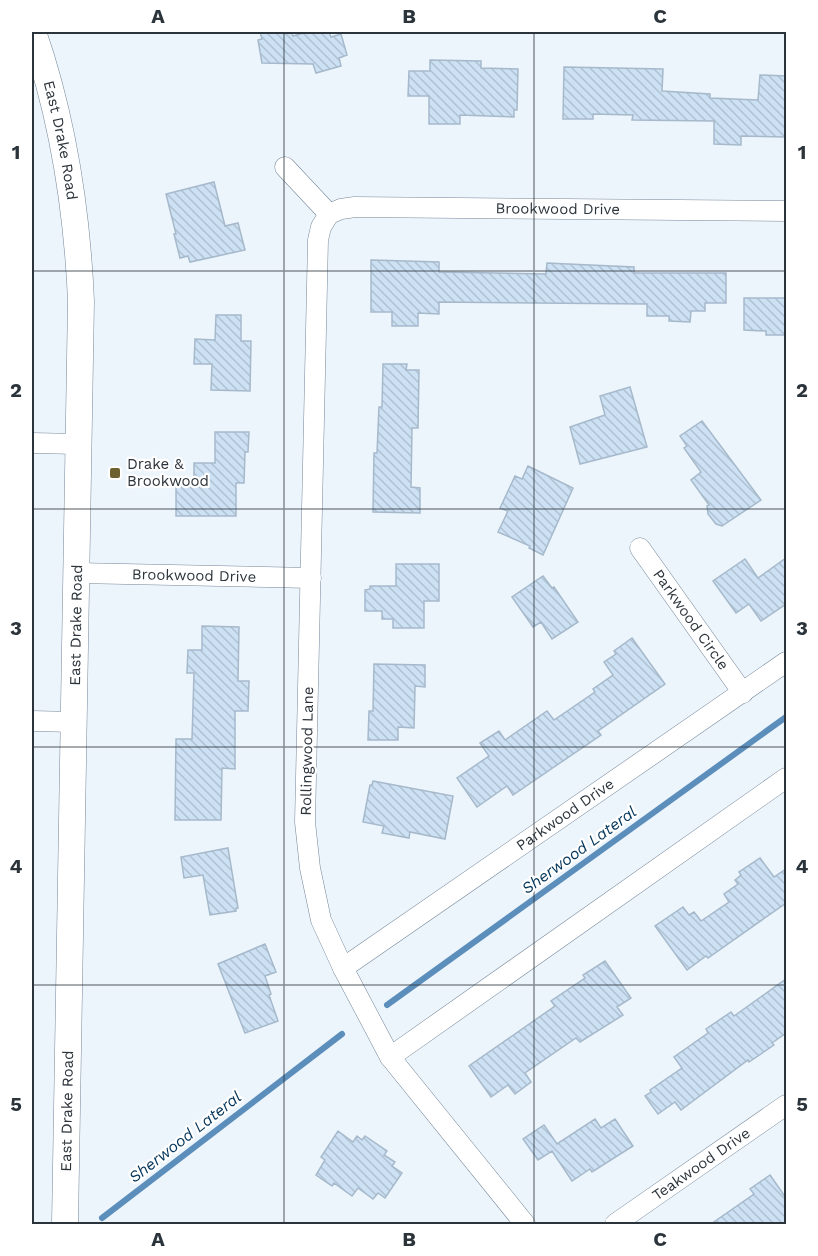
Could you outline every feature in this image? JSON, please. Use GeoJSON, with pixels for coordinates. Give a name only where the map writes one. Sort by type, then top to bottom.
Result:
{"type":"FeatureCollection","features":[{"type":"Feature","properties":{"kind":"main road","name":"East Drake Road"},"geometry":{"type":"LineString","coordinates":[[33,32],[56,111],[71,182],[80,251],[79,444],[65,1224]]}},
{"type":"Feature","properties":{"kind":"street"},"geometry":{"type":"LineString","coordinates":[[285,167],[329,214]]}},
{"type":"Feature","properties":{"kind":"street","name":"Brookwood Drive"},"geometry":{"type":"LineString","coordinates":[[329,214],[340,209],[355,207],[786,211]]}},
{"type":"Feature","properties":{"kind":"street","name":"Rollingwood Lane"},"geometry":{"type":"LineString","coordinates":[[329,214],[321,227],[318,240],[305,822],[309,868],[321,920],[343,968],[390,1057],[525,1224]]}},
{"type":"Feature","properties":{"kind":"street"},"geometry":{"type":"LineString","coordinates":[[32,443],[79,444]]}},
{"type":"Feature","properties":{"kind":"street","name":"Parkwood Circle"},"geometry":{"type":"LineString","coordinates":[[640,548],[742,693]]}},
{"type":"Feature","properties":{"kind":"street","name":"Brookwood Drive"},"geometry":{"type":"LineString","coordinates":[[77,573],[311,578]]}},
{"type":"Feature","properties":{"kind":"street","name":"Parkwood Drive"},"geometry":{"type":"LineString","coordinates":[[343,968],[786,662]]}},
{"type":"Feature","properties":{"kind":"street"},"geometry":{"type":"LineString","coordinates":[[32,721],[74,722]]}},
{"type":"Feature","properties":{"kind":"street"},"geometry":{"type":"LineString","coordinates":[[390,1057],[786,778]]}},
{"type":"Feature","properties":{"kind":"street","name":"Teakwood Drive"},"geometry":{"type":"LineString","coordinates":[[615,1224],[786,1105]]}},
{"type":"Feature","properties":{"kind":"building"},"geometry":{"type":"Polygon","coordinates":[[[260,32],[291,32],[293,36],[307,32],[329,32],[331,37],[341,34],[347,55],[339,58],[341,66],[316,73],[313,64],[262,63],[258,40],[262,39],[260,32]]]}},
{"type":"Feature","properties":{"kind":"building"},"geometry":{"type":"Polygon","coordinates":[[[430,60],[481,61],[481,68],[518,69],[517,110],[514,110],[514,117],[460,115],[460,124],[429,124],[429,96],[408,96],[409,71],[430,71],[430,60]]]}},
{"type":"Feature","properties":{"kind":"building"},"geometry":{"type":"Polygon","coordinates":[[[564,67],[663,69],[662,91],[710,94],[710,98],[758,100],[760,75],[786,76],[786,137],[741,136],[741,145],[714,144],[714,121],[632,120],[633,115],[593,114],[593,119],[563,119],[564,67]]]}},
{"type":"Feature","properties":{"kind":"building"},"geometry":{"type":"Polygon","coordinates":[[[214,182],[225,226],[238,223],[245,250],[190,262],[188,256],[180,258],[166,194],[214,182]]]}},
{"type":"Feature","properties":{"kind":"building"},"geometry":{"type":"Polygon","coordinates":[[[371,260],[439,262],[439,272],[546,274],[547,263],[634,267],[634,273],[726,273],[726,303],[705,303],[705,311],[691,311],[690,322],[669,321],[669,316],[647,316],[647,304],[439,302],[439,314],[418,313],[418,326],[392,326],[392,312],[371,312],[371,260]]]}},
{"type":"Feature","properties":{"kind":"building"},"geometry":{"type":"Polygon","coordinates":[[[744,298],[786,298],[786,335],[766,335],[766,331],[744,330],[744,298]]]}},
{"type":"Feature","properties":{"kind":"building"},"geometry":{"type":"Polygon","coordinates":[[[216,315],[241,315],[241,341],[251,341],[250,391],[211,390],[212,364],[194,364],[195,339],[215,340],[216,315]]]}},
{"type":"Feature","properties":{"kind":"building"},"geometry":{"type":"Polygon","coordinates":[[[383,364],[407,364],[406,370],[419,370],[418,428],[412,428],[411,487],[420,488],[420,513],[373,512],[374,453],[377,453],[379,407],[382,407],[383,364]]]}},
{"type":"Feature","properties":{"kind":"building"},"geometry":{"type":"Polygon","coordinates":[[[630,387],[647,447],[580,464],[570,427],[605,415],[600,396],[630,387]]]}},
{"type":"Feature","properties":{"kind":"building"},"geometry":{"type":"Polygon","coordinates":[[[702,421],[761,500],[722,526],[716,524],[708,514],[707,506],[709,505],[691,480],[701,472],[684,448],[687,446],[680,436],[702,421]]]}},
{"type":"Feature","properties":{"kind":"building"},"geometry":{"type":"Polygon","coordinates":[[[215,432],[249,432],[248,452],[245,452],[244,483],[236,483],[236,516],[176,516],[176,486],[194,486],[194,463],[215,463],[215,432]]]}},
{"type":"Feature","properties":{"kind":"building"},"geometry":{"type":"Polygon","coordinates":[[[528,466],[573,488],[543,555],[529,548],[530,546],[498,532],[508,511],[500,508],[515,476],[522,479],[528,466]]]}},
{"type":"Feature","properties":{"kind":"building"},"geometry":{"type":"Polygon","coordinates":[[[786,558],[786,604],[761,621],[749,604],[736,613],[713,581],[745,559],[758,578],[786,558]]]}},
{"type":"Feature","properties":{"kind":"building"},"geometry":{"type":"Polygon","coordinates":[[[396,564],[439,564],[439,601],[424,601],[424,628],[393,628],[393,619],[382,619],[382,611],[365,611],[365,590],[370,589],[370,586],[396,586],[396,564]]]}},
{"type":"Feature","properties":{"kind":"building"},"geometry":{"type":"Polygon","coordinates":[[[543,576],[552,588],[554,587],[578,622],[552,639],[541,622],[533,627],[512,597],[543,576]]]}},
{"type":"Feature","properties":{"kind":"building"},"geometry":{"type":"Polygon","coordinates":[[[202,626],[239,627],[238,681],[249,681],[248,711],[235,711],[235,769],[222,768],[221,820],[175,820],[176,739],[192,739],[194,673],[187,673],[188,650],[202,650],[202,626]]]}},
{"type":"Feature","properties":{"kind":"building"},"geometry":{"type":"Polygon","coordinates":[[[632,638],[665,684],[598,731],[601,735],[513,795],[507,786],[477,807],[457,778],[489,756],[480,743],[499,731],[505,740],[547,711],[554,720],[595,692],[593,689],[613,675],[604,662],[616,654],[614,651],[632,638]]]}},
{"type":"Feature","properties":{"kind":"building"},"geometry":{"type":"Polygon","coordinates":[[[374,664],[425,665],[425,687],[415,686],[414,728],[398,727],[398,740],[368,740],[369,711],[373,711],[374,664]]]}},
{"type":"Feature","properties":{"kind":"building"},"geometry":{"type":"Polygon","coordinates":[[[373,781],[453,796],[445,839],[410,832],[409,838],[382,833],[384,826],[363,822],[370,785],[373,781]]]}},
{"type":"Feature","properties":{"kind":"building"},"geometry":{"type":"Polygon","coordinates":[[[228,848],[238,908],[236,911],[210,915],[203,875],[184,878],[181,857],[228,848]]]}},
{"type":"Feature","properties":{"kind":"building"},"geometry":{"type":"Polygon","coordinates":[[[760,858],[774,877],[786,869],[786,903],[708,958],[706,956],[687,970],[655,926],[683,907],[689,915],[694,912],[701,921],[729,902],[724,894],[738,884],[735,880],[741,875],[739,872],[760,858]]]}},
{"type":"Feature","properties":{"kind":"building"},"geometry":{"type":"Polygon","coordinates":[[[265,944],[276,972],[265,976],[278,1021],[245,1033],[218,964],[265,944]]]}},
{"type":"Feature","properties":{"kind":"building"},"geometry":{"type":"Polygon","coordinates":[[[605,961],[631,998],[617,1007],[623,1015],[580,1042],[576,1038],[525,1073],[531,1082],[515,1094],[508,1085],[491,1097],[469,1066],[555,1006],[551,1001],[585,978],[583,975],[605,961]]]}},
{"type":"Feature","properties":{"kind":"building"},"geometry":{"type":"Polygon","coordinates":[[[786,979],[786,1033],[772,1043],[774,1045],[749,1062],[748,1060],[681,1110],[675,1102],[658,1114],[645,1096],[682,1068],[674,1057],[708,1033],[706,1029],[731,1012],[734,1016],[786,979]]]}},
{"type":"Feature","properties":{"kind":"building"},"geometry":{"type":"Polygon","coordinates":[[[595,1119],[601,1128],[615,1119],[633,1146],[592,1172],[590,1169],[572,1181],[552,1151],[538,1160],[523,1139],[544,1125],[557,1144],[595,1119]]]}},
{"type":"Feature","properties":{"kind":"building"},"geometry":{"type":"Polygon","coordinates":[[[338,1131],[353,1142],[357,1136],[362,1140],[365,1136],[387,1151],[384,1155],[395,1162],[392,1166],[402,1173],[385,1198],[378,1193],[373,1199],[358,1188],[352,1196],[334,1183],[332,1186],[316,1175],[325,1160],[321,1157],[338,1131]]]}},
{"type":"Feature","properties":{"kind":"building"},"geometry":{"type":"Polygon","coordinates":[[[770,1175],[786,1198],[786,1224],[711,1224],[754,1194],[750,1189],[770,1175]]]}},
{"type":"Feature","properties":{"kind":"waterway","name":"Sherwood Lateral"},"geometry":{"type":"LineString","coordinates":[[387,1005],[786,717]]}},
{"type":"Feature","properties":{"kind":"waterway","name":"Sherwood Lateral"},"geometry":{"type":"LineString","coordinates":[[102,1218],[342,1034]]}},
{"type":"Feature","properties":{"kind":"place","name":"Drake & Brookwood"},"geometry":{"type":"Point","coordinates":[115,473]}}]}
